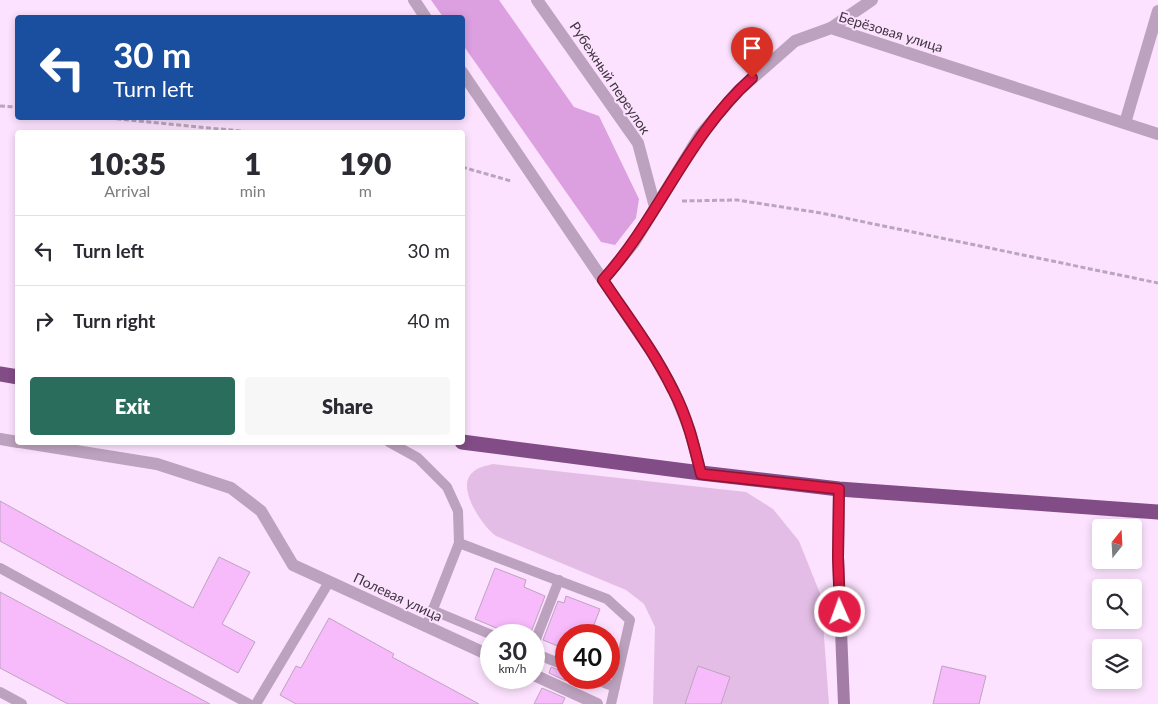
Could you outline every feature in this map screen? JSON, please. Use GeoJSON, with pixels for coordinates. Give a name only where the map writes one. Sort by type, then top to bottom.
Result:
{"type":"FeatureCollection","features":[{"type":"Feature","properties":{"kind":"highway"},"geometry":{"type":"LineString","coordinates":[[0,374],[15,376]]}},
{"type":"Feature","properties":{"kind":"highway"},"geometry":{"type":"LineString","coordinates":[[465,442],[701,474],[839,489],[1158,512]]}},
{"type":"Feature","properties":{"kind":"street"},"geometry":{"type":"LineString","coordinates":[[414,0],[424,15]]}},
{"type":"Feature","properties":{"kind":"street","name":"Рубежный переулок"},"geometry":{"type":"LineString","coordinates":[[537,0],[638,143],[655,207]]}},
{"type":"Feature","properties":{"kind":"street"},"geometry":{"type":"LineString","coordinates":[[831,28],[872,0]]}},
{"type":"Feature","properties":{"kind":"street"},"geometry":{"type":"LineString","coordinates":[[1125,124],[1158,11]]}},
{"type":"Feature","properties":{"kind":"street","name":"Берёзовая улица"},"geometry":{"type":"LineString","coordinates":[[603,280],[633,244],[700,136],[738,91],[795,41],[831,28],[1158,134]]}},
{"type":"Feature","properties":{"kind":"street"},"geometry":{"type":"LineString","coordinates":[[465,76],[653,354],[674,391],[690,431],[701,474]]}},
{"type":"Feature","properties":{"kind":"street"},"geometry":{"type":"LineString","coordinates":[[0,439],[15,441]]}},
{"type":"Feature","properties":{"kind":"street","name":"Полевая улица"},"geometry":{"type":"LineString","coordinates":[[38,445],[157,464],[231,488],[261,511],[293,565],[480,651]]}},
{"type":"Feature","properties":{"kind":"street"},"geometry":{"type":"LineString","coordinates":[[839,489],[838,557],[844,704]]}},
{"type":"Feature","properties":{"kind":"street"},"geometry":{"type":"LineString","coordinates":[[545,680],[597,704]]}},
{"type":"Feature","properties":{"kind":"lane"},"geometry":{"type":"LineString","coordinates":[[394,445],[418,458],[447,487],[458,511],[459,543],[426,627]]}},
{"type":"Feature","properties":{"kind":"lane"},"geometry":{"type":"LineString","coordinates":[[459,543],[607,599],[630,620],[620,665]]}},
{"type":"Feature","properties":{"kind":"lane"},"geometry":{"type":"LineString","coordinates":[[0,568],[249,704]]}},
{"type":"Feature","properties":{"kind":"lane"},"geometry":{"type":"LineString","coordinates":[[542,624],[559,580]]}},
{"type":"Feature","properties":{"kind":"lane"},"geometry":{"type":"LineString","coordinates":[[256,704],[329,582]]}},
{"type":"Feature","properties":{"kind":"lane"},"geometry":{"type":"LineString","coordinates":[[432,610],[480,630]]}},
{"type":"Feature","properties":{"kind":"lane"},"geometry":{"type":"LineString","coordinates":[[611,704],[615,689]]}},
{"type":"Feature","properties":{"kind":"lane"},"geometry":{"type":"LineString","coordinates":[[0,692],[22,704]]}},
{"type":"Feature","properties":{"kind":"path"},"geometry":{"type":"LineString","coordinates":[[0,106],[15,107]]}},
{"type":"Feature","properties":{"kind":"path"},"geometry":{"type":"LineString","coordinates":[[129,120],[230,130]]}},
{"type":"Feature","properties":{"kind":"path"},"geometry":{"type":"LineString","coordinates":[[465,168],[541,188]]}},
{"type":"Feature","properties":{"kind":"path"},"geometry":{"type":"LineString","coordinates":[[655,207],[691,199],[738,200],[830,215],[1158,283]]}},
{"type":"Feature","properties":{"kind":"shaded area"},"geometry":{"type":"Polygon","coordinates":[[[431,0],[499,0],[574,107],[599,116],[639,199],[636,218],[615,245],[601,242],[465,48],[465,15],[442,15],[431,0]]]}},
{"type":"Feature","properties":{"kind":"shaded area"},"geometry":{"type":"Polygon","coordinates":[[[493,464],[746,492],[773,509],[799,541],[821,596],[829,704],[653,704],[655,627],[644,604],[626,590],[496,536],[485,525],[473,507],[467,489],[468,481],[473,472],[481,467],[493,464]]]}},
{"type":"Feature","properties":{"kind":"building"},"geometry":{"type":"Polygon","coordinates":[[[0,501],[193,608],[219,557],[250,572],[222,624],[255,642],[238,673],[0,541],[0,501]]]}},
{"type":"Feature","properties":{"kind":"building"},"geometry":{"type":"Polygon","coordinates":[[[495,568],[526,580],[524,587],[545,596],[534,624],[487,624],[475,619],[495,568]]]}},
{"type":"Feature","properties":{"kind":"building"},"geometry":{"type":"Polygon","coordinates":[[[0,592],[210,704],[68,704],[0,668],[0,592]]]}},
{"type":"Feature","properties":{"kind":"building"},"geometry":{"type":"Polygon","coordinates":[[[566,596],[600,609],[594,624],[555,624],[555,645],[545,641],[545,635],[558,601],[564,603],[566,596]]]}},
{"type":"Feature","properties":{"kind":"building"},"geometry":{"type":"Polygon","coordinates":[[[329,618],[394,654],[392,657],[479,704],[296,704],[280,695],[296,666],[301,668],[329,618]]]}},
{"type":"Feature","properties":{"kind":"building"},"geometry":{"type":"Polygon","coordinates":[[[698,666],[730,677],[721,704],[685,704],[698,666]]]}},
{"type":"Feature","properties":{"kind":"building"},"geometry":{"type":"Polygon","coordinates":[[[942,666],[986,676],[979,704],[933,704],[942,666]]]}},
{"type":"Feature","properties":{"kind":"building"},"geometry":{"type":"Polygon","coordinates":[[[551,667],[555,669],[555,676],[549,673],[551,667]]]}},
{"type":"Feature","properties":{"kind":"building"},"geometry":{"type":"Polygon","coordinates":[[[542,689],[565,698],[562,704],[534,704],[542,689]]]}},
{"type":"Feature","properties":{"kind":"route"},"geometry":{"type":"LineString","coordinates":[[752,78],[738,91],[700,136],[633,244],[603,280],[653,354],[674,391],[690,431],[701,474],[839,489],[838,557],[840,612]]}}]}
